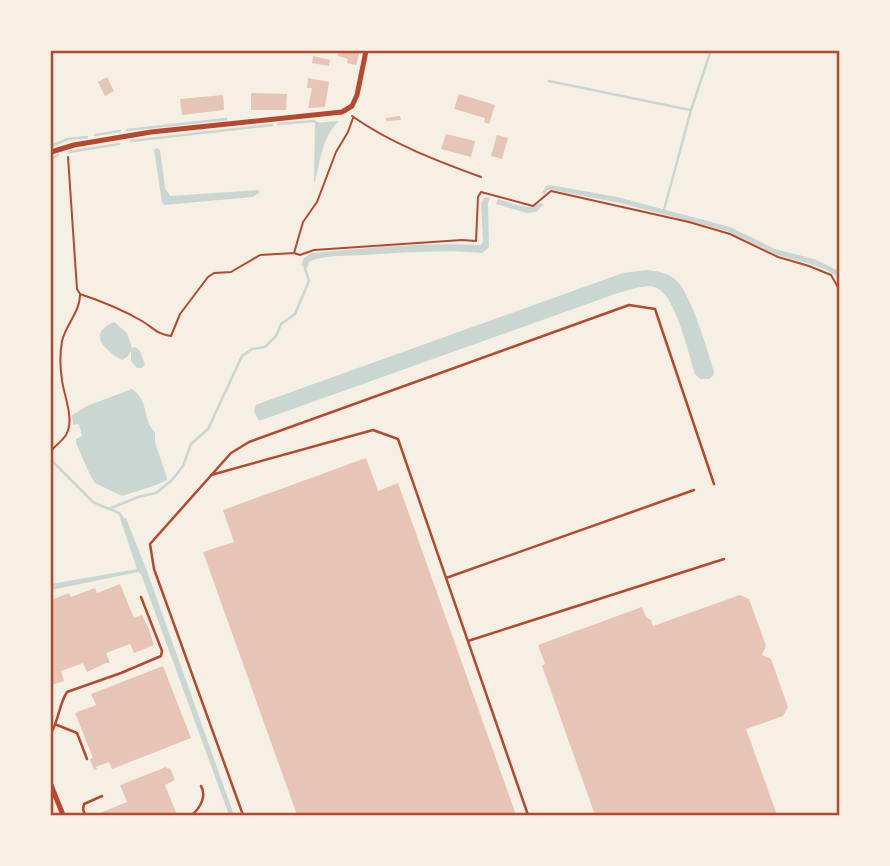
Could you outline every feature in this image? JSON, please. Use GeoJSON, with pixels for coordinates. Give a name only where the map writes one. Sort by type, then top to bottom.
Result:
{"type":"FeatureCollection","features":[{"type":"Feature","properties":{"kind":"street"},"geometry":{"type":"LineString","coordinates":[[51,152],[66,146],[151,132],[328,114],[348,109],[357,95],[366,51]]}},
{"type":"Feature","properties":{"kind":"street"},"geometry":{"type":"LineString","coordinates":[[51,785],[63,815]]}},
{"type":"Feature","properties":{"kind":"lane"},"geometry":{"type":"LineString","coordinates":[[243,815],[154,569],[150,544],[232,453],[249,442],[629,305],[655,309],[714,484]]}},
{"type":"Feature","properties":{"kind":"lane"},"geometry":{"type":"LineString","coordinates":[[211,475],[373,430],[398,439],[528,815]]}},
{"type":"Feature","properties":{"kind":"lane"},"geometry":{"type":"LineString","coordinates":[[446,578],[694,490]]}},
{"type":"Feature","properties":{"kind":"lane"},"geometry":{"type":"LineString","coordinates":[[468,641],[724,559]]}},
{"type":"Feature","properties":{"kind":"lane"},"geometry":{"type":"LineString","coordinates":[[51,733],[67,692],[161,656],[162,651],[141,597]]}},
{"type":"Feature","properties":{"kind":"lane"},"geometry":{"type":"LineString","coordinates":[[56,725],[77,733],[87,759]]}},
{"type":"Feature","properties":{"kind":"lane"},"geometry":{"type":"LineString","coordinates":[[192,815],[203,799],[204,790],[201,786]]}},
{"type":"Feature","properties":{"kind":"lane"},"geometry":{"type":"LineString","coordinates":[[85,815],[84,804],[102,796]]}},
{"type":"Feature","properties":{"kind":"path"},"geometry":{"type":"LineString","coordinates":[[348,109],[353,117],[401,144],[481,177]]}},
{"type":"Feature","properties":{"kind":"path"},"geometry":{"type":"LineString","coordinates":[[294,253],[303,222],[317,202],[353,117]]}},
{"type":"Feature","properties":{"kind":"path"},"geometry":{"type":"LineString","coordinates":[[51,451],[66,434],[69,424],[60,368],[62,345],[70,321],[80,304],[66,146]]}},
{"type":"Feature","properties":{"kind":"path"},"geometry":{"type":"LineString","coordinates":[[80,294],[142,321],[160,334],[170,337],[180,314],[208,277],[214,273],[231,272],[260,255],[300,255],[314,250],[476,241],[478,197],[481,191],[533,206],[551,191],[688,222],[730,234],[778,257],[831,275],[839,289]]}},
{"type":"Feature","properties":{"kind":"shaded area"},"geometry":{"type":"Polygon","coordinates":[[[339,121],[329,133],[314,182],[315,123],[339,121]]]}},
{"type":"Feature","properties":{"kind":"shaded area"},"geometry":{"type":"Polygon","coordinates":[[[154,150],[160,150],[165,188],[170,196],[260,192],[253,197],[164,205],[154,150]]]}},
{"type":"Feature","properties":{"kind":"shaded area"},"geometry":{"type":"Polygon","coordinates":[[[546,186],[617,197],[730,227],[775,249],[814,259],[839,271],[839,278],[827,270],[777,255],[727,231],[620,203],[553,190],[542,193],[546,186]]]}},
{"type":"Feature","properties":{"kind":"shaded area"},"geometry":{"type":"Polygon","coordinates":[[[490,197],[489,247],[482,253],[437,251],[335,256],[309,262],[307,268],[301,265],[304,258],[312,253],[375,247],[481,245],[481,203],[484,198],[490,197]]]}},
{"type":"Feature","properties":{"kind":"shaded area"},"geometry":{"type":"Polygon","coordinates":[[[498,199],[530,207],[544,204],[536,212],[527,213],[496,204],[498,199]]]}},
{"type":"Feature","properties":{"kind":"shaded area"},"geometry":{"type":"Polygon","coordinates":[[[646,270],[670,276],[677,281],[688,298],[714,372],[709,379],[700,379],[695,374],[680,326],[664,293],[657,288],[643,287],[618,293],[259,421],[254,411],[256,405],[269,400],[623,273],[646,270]]]}},
{"type":"Feature","properties":{"kind":"shaded area"},"geometry":{"type":"Polygon","coordinates":[[[114,322],[127,333],[132,348],[140,351],[145,365],[142,368],[137,368],[131,361],[131,351],[122,360],[101,342],[101,332],[114,322]]]}},
{"type":"Feature","properties":{"kind":"shaded area"},"geometry":{"type":"Polygon","coordinates":[[[132,389],[144,405],[148,422],[155,432],[155,442],[167,480],[122,496],[95,483],[91,477],[76,443],[76,439],[82,436],[79,424],[73,425],[72,415],[87,406],[132,389]]]}},
{"type":"Feature","properties":{"kind":"shaded area"},"geometry":{"type":"Polygon","coordinates":[[[120,518],[126,518],[147,571],[234,815],[229,815],[141,574],[138,572],[51,590],[51,584],[137,569],[120,518]]]}},
{"type":"Feature","properties":{"kind":"building"},"geometry":{"type":"Polygon","coordinates":[[[339,51],[360,51],[356,65],[347,63],[348,59],[338,56],[339,51]]]}},
{"type":"Feature","properties":{"kind":"building"},"geometry":{"type":"Polygon","coordinates":[[[313,56],[330,60],[329,66],[312,63],[313,56]]]}},
{"type":"Feature","properties":{"kind":"building"},"geometry":{"type":"Polygon","coordinates":[[[107,77],[114,91],[105,96],[98,82],[107,77]]]}},
{"type":"Feature","properties":{"kind":"building"},"geometry":{"type":"Polygon","coordinates":[[[308,78],[329,82],[325,107],[308,108],[312,88],[307,88],[308,78]]]}},
{"type":"Feature","properties":{"kind":"building"},"geometry":{"type":"Polygon","coordinates":[[[251,93],[287,94],[286,110],[251,110],[251,93]]]}},
{"type":"Feature","properties":{"kind":"building"},"geometry":{"type":"Polygon","coordinates":[[[459,94],[495,105],[489,124],[484,122],[485,118],[454,109],[459,94]]]}},
{"type":"Feature","properties":{"kind":"building"},"geometry":{"type":"Polygon","coordinates":[[[223,95],[224,110],[182,115],[180,99],[223,95]]]}},
{"type":"Feature","properties":{"kind":"building"},"geometry":{"type":"Polygon","coordinates":[[[400,116],[401,120],[386,121],[386,118],[400,116]]]}},
{"type":"Feature","properties":{"kind":"building"},"geometry":{"type":"Polygon","coordinates":[[[446,134],[475,141],[471,157],[441,149],[446,134]]]}},
{"type":"Feature","properties":{"kind":"building"},"geometry":{"type":"Polygon","coordinates":[[[497,135],[508,138],[502,159],[491,156],[497,135]]]}},
{"type":"Feature","properties":{"kind":"building"},"geometry":{"type":"Polygon","coordinates":[[[366,458],[378,491],[398,483],[516,815],[297,815],[203,552],[234,542],[223,510],[366,458]]]}},
{"type":"Feature","properties":{"kind":"building"},"geometry":{"type":"Polygon","coordinates":[[[120,584],[134,618],[142,615],[154,645],[134,653],[130,644],[106,653],[110,663],[87,672],[83,663],[61,671],[64,681],[51,685],[51,600],[69,593],[71,597],[95,588],[97,593],[120,584]]]}},
{"type":"Feature","properties":{"kind":"building"},"geometry":{"type":"Polygon","coordinates":[[[740,595],[749,599],[766,646],[762,655],[771,659],[788,707],[783,716],[746,729],[777,815],[595,815],[542,666],[545,664],[538,645],[642,607],[653,626],[740,595]]]}},
{"type":"Feature","properties":{"kind":"building"},"geometry":{"type":"Polygon","coordinates":[[[163,666],[191,738],[112,769],[109,762],[94,770],[90,759],[93,758],[75,713],[96,705],[91,694],[163,666]]]}},
{"type":"Feature","properties":{"kind":"building"},"geometry":{"type":"Polygon","coordinates":[[[166,767],[170,768],[175,780],[165,785],[177,815],[95,815],[127,802],[120,785],[166,767]]]}},
{"type":"Feature","properties":{"kind":"waterway"},"geometry":{"type":"LineString","coordinates":[[664,210],[691,110],[710,53]]}},
{"type":"Feature","properties":{"kind":"waterway"},"geometry":{"type":"LineString","coordinates":[[549,81],[690,110]]}},
{"type":"Feature","properties":{"kind":"waterway"},"geometry":{"type":"LineString","coordinates":[[127,130],[226,119]]}},
{"type":"Feature","properties":{"kind":"waterway"},"geometry":{"type":"LineString","coordinates":[[278,124],[317,123]]}},
{"type":"Feature","properties":{"kind":"waterway"},"geometry":{"type":"LineString","coordinates":[[131,141],[272,125]]}},
{"type":"Feature","properties":{"kind":"waterway"},"geometry":{"type":"LineString","coordinates":[[95,135],[120,131]]}},
{"type":"Feature","properties":{"kind":"waterway"},"geometry":{"type":"LineString","coordinates":[[51,146],[68,139],[87,137]]}},
{"type":"Feature","properties":{"kind":"waterway"},"geometry":{"type":"LineString","coordinates":[[69,152],[119,144]]}},
{"type":"Feature","properties":{"kind":"waterway"},"geometry":{"type":"LineString","coordinates":[[51,159],[58,155]]}},
{"type":"Feature","properties":{"kind":"waterway"},"geometry":{"type":"LineString","coordinates":[[51,460],[93,502],[109,509],[156,493],[172,480],[183,466],[191,444],[208,429],[242,356],[252,349],[265,347],[276,336],[281,324],[295,314],[309,281],[304,265]]}},
{"type":"Feature","properties":{"kind":"waterway"},"geometry":{"type":"LineString","coordinates":[[110,509],[119,513],[123,519]]}}]}
